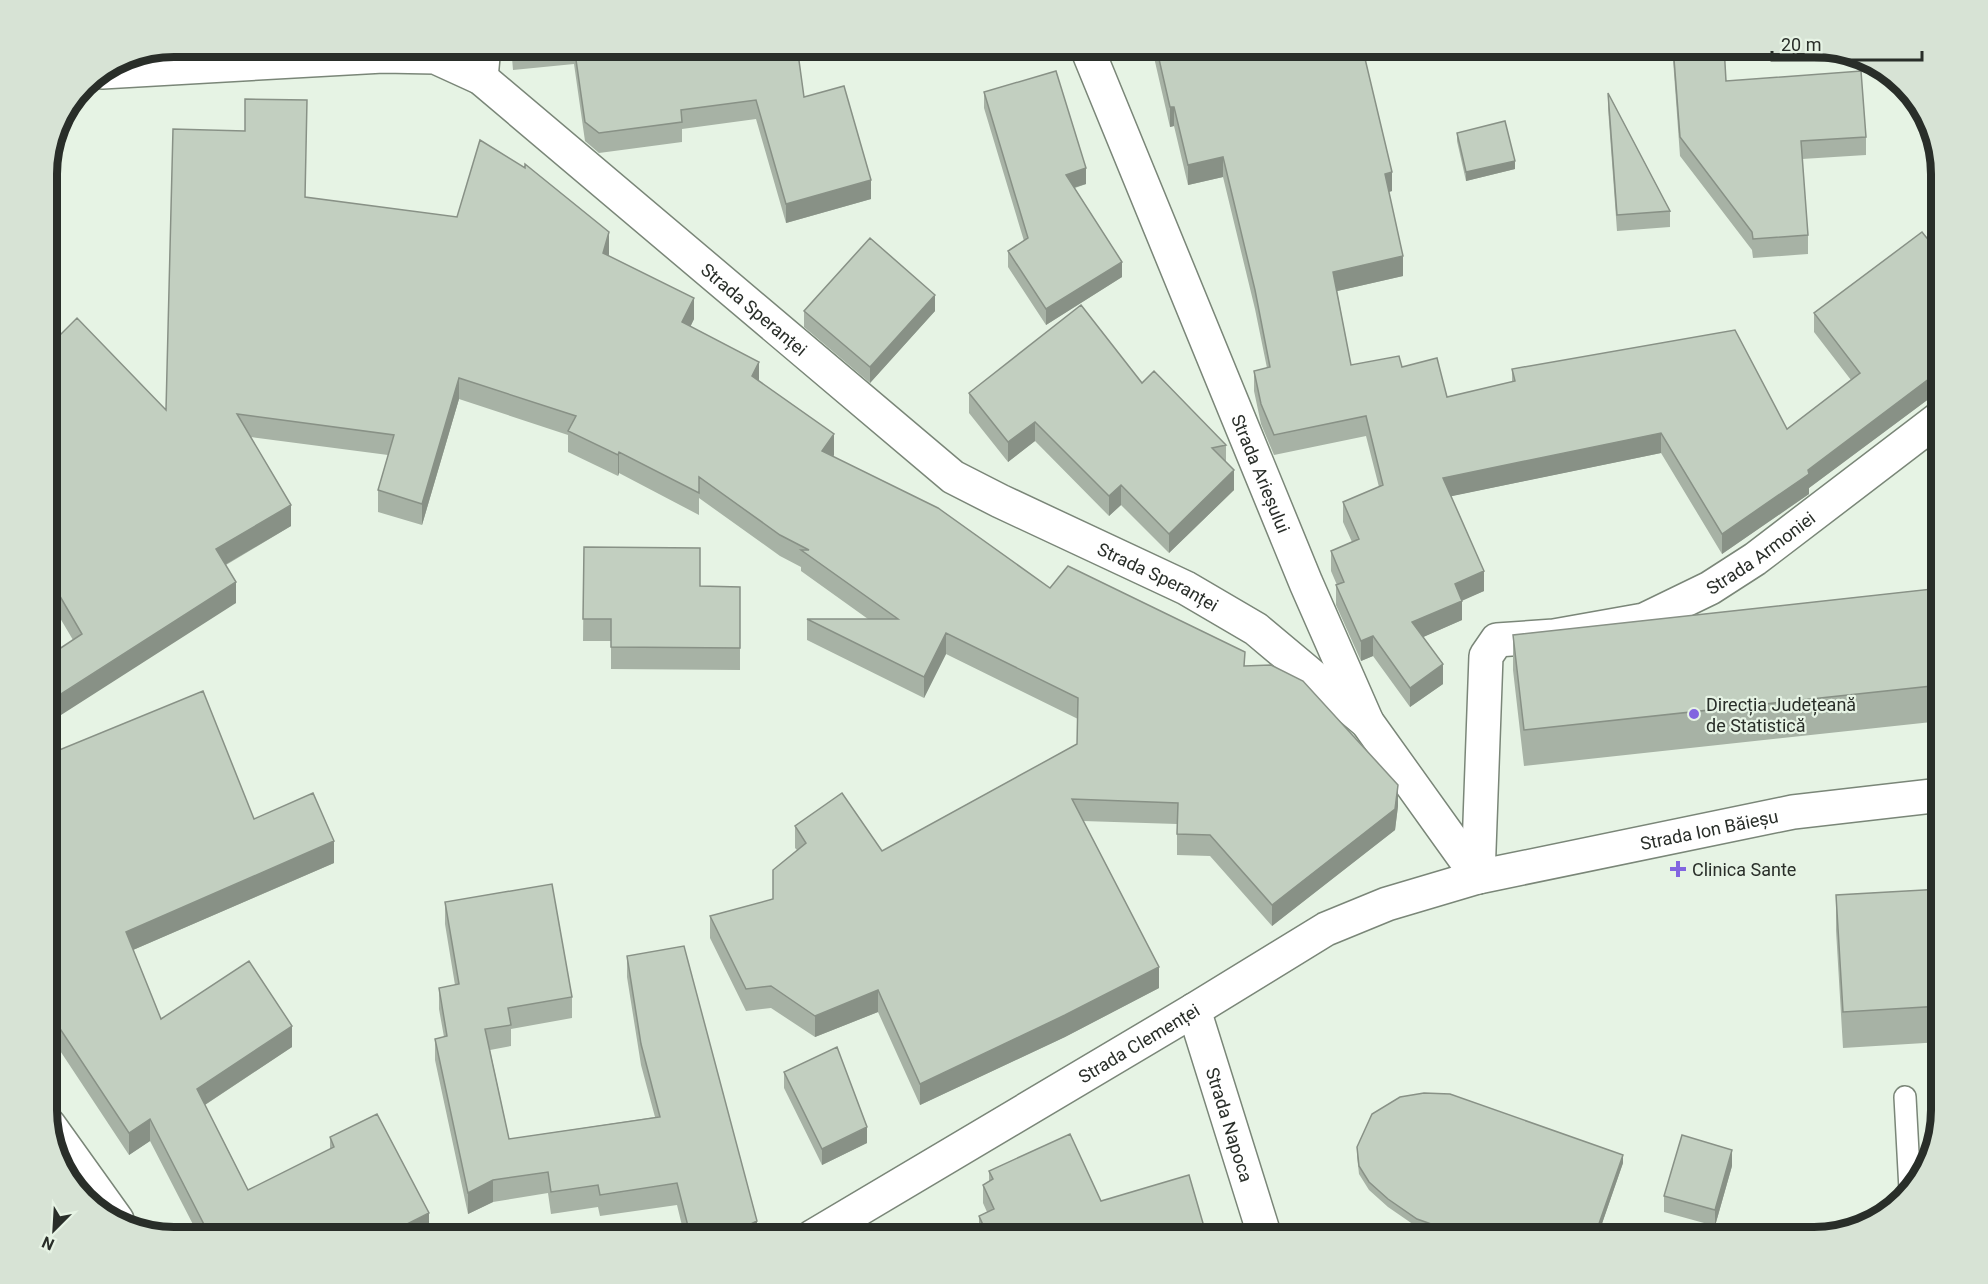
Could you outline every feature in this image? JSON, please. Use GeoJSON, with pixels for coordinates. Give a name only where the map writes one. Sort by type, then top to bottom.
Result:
{"type":"FeatureCollection","features":[{"type":"Feature","properties":{"kind":"street","name":"Strada Speranței"},"geometry":{"type":"LineString","coordinates":[[119,71],[365,57]]}},
{"type":"Feature","properties":{"kind":"street","name":"Strada Speranței"},"geometry":{"type":"LineString","coordinates":[[435,57],[482,62],[953,477],[1186,588],[1256,628],[1367,722]]}},
{"type":"Feature","properties":{"kind":"street","name":"Strada Arieșului"},"geometry":{"type":"LineString","coordinates":[[1091,57],[1306,583],[1367,722],[1478,877]]}},
{"type":"Feature","properties":{"kind":"street","name":"Strada Armoniei"},"geometry":{"type":"LineString","coordinates":[[1478,877],[1486,656],[1497,640],[1554,636],[1644,620],[1710,588],[1755,559],[1931,425]]}},
{"type":"Feature","properties":{"kind":"street","name":"Strada Ion Băieșu"},"geometry":{"type":"LineString","coordinates":[[1478,877],[1793,812],[1931,796]]}},
{"type":"Feature","properties":{"kind":"street","name":"Strada Clemenței"},"geometry":{"type":"LineString","coordinates":[[830,1227],[1326,929],[1387,904],[1478,877]]}},
{"type":"Feature","properties":{"kind":"street","name":"Strada Napoca"},"geometry":{"type":"LineString","coordinates":[[1194,1010],[1262,1227]]}},
{"type":"Feature","properties":{"kind":"street"},"geometry":{"type":"LineString","coordinates":[[62,1143],[106,1205]]}},
{"type":"Feature","properties":{"kind":"lane"},"geometry":{"type":"LineString","coordinates":[[1905,1097],[1910,1176]]}},
{"type":"Feature","properties":{"kind":"building"},"geometry":{"type":"Polygon","coordinates":[[[576,57],[799,57],[804,97],[844,86],[871,180],[786,204],[756,100],[681,110],[682,122],[599,133],[585,122],[576,57]]]}},
{"type":"Feature","properties":{"kind":"building"},"geometry":{"type":"Polygon","coordinates":[[[1159,57],[1365,57],[1392,172],[1385,174],[1403,256],[1333,272],[1351,365],[1399,356],[1402,367],[1437,358],[1447,397],[1515,381],[1512,369],[1735,330],[1787,429],[1860,373],[1814,313],[1922,232],[1931,243],[1931,358],[1929,360],[1931,377],[1808,470],[1809,474],[1722,534],[1661,433],[1443,478],[1484,571],[1455,584],[1462,601],[1412,622],[1443,664],[1410,688],[1373,636],[1361,641],[1336,585],[1344,582],[1331,551],[1359,539],[1343,502],[1383,485],[1366,416],[1274,435],[1261,404],[1254,371],[1270,367],[1255,290],[1223,157],[1188,165],[1174,107],[1170,107],[1159,57]]]}},
{"type":"Feature","properties":{"kind":"building"},"geometry":{"type":"Polygon","coordinates":[[[1674,57],[1725,57],[1726,81],[1861,71],[1866,137],[1801,141],[1808,235],[1753,239],[1752,232],[1680,137],[1674,57]]]}},
{"type":"Feature","properties":{"kind":"building"},"geometry":{"type":"Polygon","coordinates":[[[1056,71],[1086,168],[1066,175],[1122,262],[1046,309],[1008,251],[1028,238],[984,92],[1056,71]]]}},
{"type":"Feature","properties":{"kind":"building"},"geometry":{"type":"Polygon","coordinates":[[[1608,93],[1670,211],[1617,215],[1608,93]]]}},
{"type":"Feature","properties":{"kind":"building"},"geometry":{"type":"Polygon","coordinates":[[[245,99],[307,100],[305,197],[457,217],[480,140],[525,168],[525,164],[609,232],[603,253],[694,298],[682,322],[759,362],[752,376],[834,434],[822,451],[938,508],[1050,588],[1068,566],[1245,652],[1244,666],[1271,665],[1303,681],[1398,785],[1395,809],[1272,905],[1210,835],[1177,834],[1178,803],[1072,799],[1159,967],[920,1084],[878,990],[815,1016],[771,986],[746,989],[710,916],[773,899],[773,870],[806,843],[795,826],[842,793],[882,851],[1077,744],[1078,698],[946,633],[924,677],[807,619],[898,619],[801,550],[809,550],[780,535],[699,477],[699,493],[619,452],[618,455],[568,431],[576,416],[459,378],[422,504],[378,490],[394,435],[237,414],[291,505],[216,549],[236,582],[57,697],[57,650],[82,634],[57,591],[57,338],[77,318],[166,410],[173,129],[245,131],[245,99]]]}},
{"type":"Feature","properties":{"kind":"building"},"geometry":{"type":"Polygon","coordinates":[[[1505,121],[1515,161],[1466,172],[1457,133],[1505,121]]]}},
{"type":"Feature","properties":{"kind":"building"},"geometry":{"type":"Polygon","coordinates":[[[870,238],[935,295],[870,367],[804,311],[870,238]]]}},
{"type":"Feature","properties":{"kind":"building"},"geometry":{"type":"Polygon","coordinates":[[[1081,305],[1142,383],[1154,371],[1226,445],[1212,448],[1234,470],[1169,534],[1121,485],[1109,496],[1035,422],[1008,442],[969,393],[1081,305]]]}},
{"type":"Feature","properties":{"kind":"building"},"geometry":{"type":"Polygon","coordinates":[[[584,547],[700,548],[700,586],[740,587],[740,648],[611,647],[611,619],[583,619],[584,547]]]}},
{"type":"Feature","properties":{"kind":"building"},"geometry":{"type":"Polygon","coordinates":[[[1931,589],[1931,686],[1524,730],[1513,635],[1931,589]]]}},
{"type":"Feature","properties":{"kind":"building"},"geometry":{"type":"Polygon","coordinates":[[[203,691],[254,819],[313,793],[334,841],[126,932],[161,1019],[249,961],[292,1026],[197,1089],[248,1190],[334,1147],[330,1137],[377,1114],[429,1213],[401,1227],[205,1227],[150,1119],[129,1133],[57,1024],[57,751],[203,691]]]}},
{"type":"Feature","properties":{"kind":"building"},"geometry":{"type":"Polygon","coordinates":[[[552,884],[572,997],[508,1008],[511,1025],[485,1029],[509,1139],[660,1117],[641,1044],[627,956],[684,946],[757,1221],[745,1227],[688,1227],[677,1183],[600,1195],[598,1185],[551,1192],[548,1172],[493,1180],[468,1193],[435,1039],[447,1036],[439,988],[459,984],[445,902],[552,884]]]}},
{"type":"Feature","properties":{"kind":"building"},"geometry":{"type":"Polygon","coordinates":[[[1931,890],[1931,1007],[1843,1012],[1836,895],[1931,890]]]}},
{"type":"Feature","properties":{"kind":"building"},"geometry":{"type":"Polygon","coordinates":[[[837,1047],[867,1127],[822,1149],[784,1072],[837,1047]]]}},
{"type":"Feature","properties":{"kind":"building"},"geometry":{"type":"Polygon","coordinates":[[[1424,1093],[1450,1094],[1623,1155],[1598,1227],[1440,1227],[1417,1219],[1388,1199],[1369,1182],[1359,1166],[1357,1147],[1372,1114],[1400,1097],[1424,1093]]]}},
{"type":"Feature","properties":{"kind":"building"},"geometry":{"type":"Polygon","coordinates":[[[1070,1134],[1101,1201],[1189,1175],[1204,1227],[984,1227],[979,1216],[994,1209],[983,1185],[993,1179],[989,1171],[1070,1134]]]}},
{"type":"Feature","properties":{"kind":"building"},"geometry":{"type":"Polygon","coordinates":[[[1682,1135],[1732,1150],[1715,1210],[1664,1196],[1682,1135]]]}},
{"type":"Feature","properties":{"kind":"place","name":"Direcția Județeană de Statistică"},"geometry":{"type":"Point","coordinates":[1694,714]}},
{"type":"Feature","properties":{"kind":"place","name":"Clinica Sante"},"geometry":{"type":"Point","coordinates":[1678,869]}}]}
